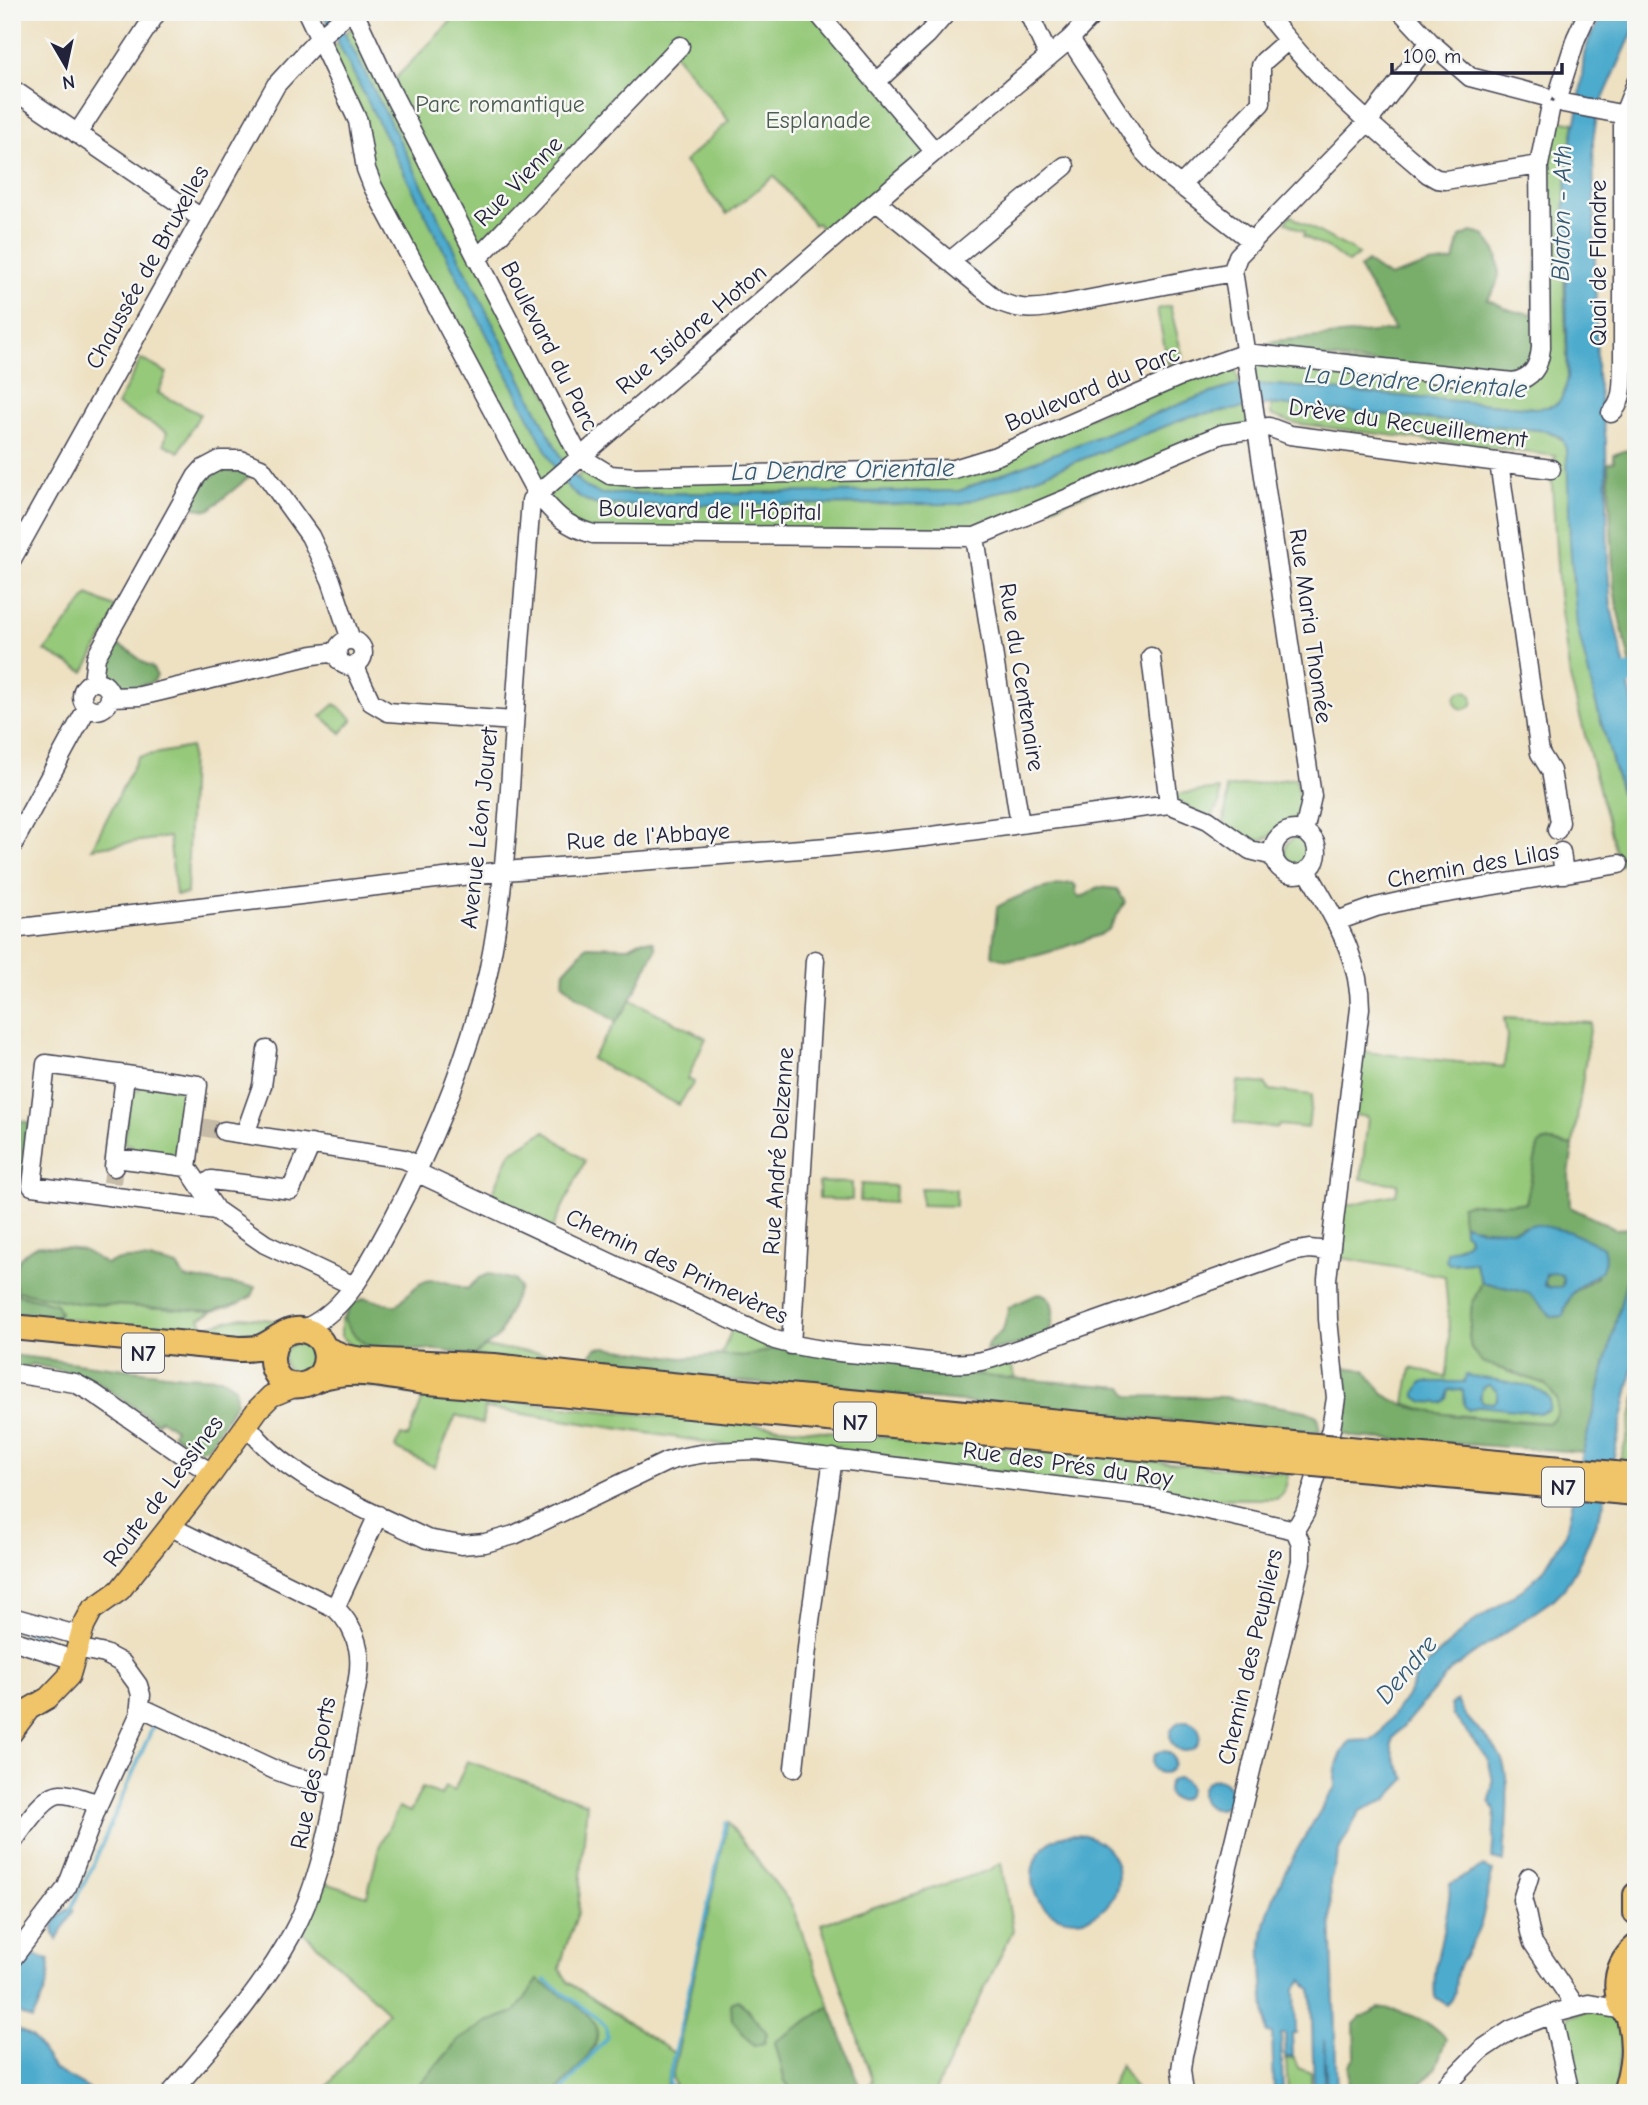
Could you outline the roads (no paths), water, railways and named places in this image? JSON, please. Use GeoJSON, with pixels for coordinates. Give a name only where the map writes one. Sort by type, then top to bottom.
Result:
{"type":"FeatureCollection","features":[{"type":"Feature","properties":{"kind":"highway","name":"N7"},"geometry":{"type":"LineString","coordinates":[[12,1327],[239,1349],[260,1347],[278,1339]]}},
{"type":"Feature","properties":{"kind":"highway"},"geometry":{"type":"LineString","coordinates":[[301,1330],[317,1337],[324,1346],[325,1366],[306,1382],[285,1382],[273,1369],[271,1353],[278,1339],[287,1332],[301,1330]]}},
{"type":"Feature","properties":{"kind":"highway","name":"N7"},"geometry":{"type":"LineString","coordinates":[[12,1340],[234,1359],[273,1369]]}},
{"type":"Feature","properties":{"kind":"highway","name":"N7"},"geometry":{"type":"LineString","coordinates":[[324,1346],[345,1357],[363,1360],[505,1367],[1292,1453]]}},
{"type":"Feature","properties":{"kind":"highway","name":"N7"},"geometry":{"type":"LineString","coordinates":[[306,1382],[345,1371],[361,1372],[418,1381],[1348,1458],[1491,1472],[1636,1493]]}},
{"type":"Feature","properties":{"kind":"highway","name":"N7"},"geometry":{"type":"LineString","coordinates":[[1491,1472],[1636,1476]]}},
{"type":"Feature","properties":{"kind":"highway"},"geometry":{"type":"LineString","coordinates":[[1636,1895],[1636,1913]]}},
{"type":"Feature","properties":{"kind":"highway"},"geometry":{"type":"LineString","coordinates":[[1625,2093],[1634,2062],[1635,2047],[1629,2018],[1617,1992],[1616,1983],[1621,1965],[1635,1944]]}},
{"type":"Feature","properties":{"kind":"highway"},"geometry":{"type":"LineString","coordinates":[[1632,2093],[1636,2086]]}},
{"type":"Feature","properties":{"kind":"main road","name":"Route de Lessines"},"geometry":{"type":"LineString","coordinates":[[253,1416],[273,1369]]}},
{"type":"Feature","properties":{"kind":"main road","name":"Route de Lessines"},"geometry":{"type":"LineString","coordinates":[[12,1732],[29,1709],[63,1684],[69,1676],[92,1610],[120,1590],[253,1416],[271,1396],[306,1382]]}},
{"type":"Feature","properties":{"kind":"street"},"geometry":{"type":"LineString","coordinates":[[77,134],[157,12]]}},
{"type":"Feature","properties":{"kind":"street","name":"Boulevard de l'Hôpital"},"geometry":{"type":"LineString","coordinates":[[307,12],[321,36],[358,121],[366,169],[373,187],[536,492],[552,512],[573,528],[593,534],[975,537],[1222,433],[1256,423]]}},
{"type":"Feature","properties":{"kind":"street"},"geometry":{"type":"LineString","coordinates":[[817,12],[935,152]]}},
{"type":"Feature","properties":{"kind":"street"},"geometry":{"type":"LineString","coordinates":[[876,82],[927,35],[947,12]]}},
{"type":"Feature","properties":{"kind":"street"},"geometry":{"type":"LineString","coordinates":[[1028,12],[1049,57]]}},
{"type":"Feature","properties":{"kind":"street","name":"Rue Isidore Hoton"},"geometry":{"type":"LineString","coordinates":[[536,492],[1070,39],[1095,12]]}},
{"type":"Feature","properties":{"kind":"street"},"geometry":{"type":"LineString","coordinates":[[1265,12],[1323,81],[1428,174],[1445,180],[1539,165]]}},
{"type":"Feature","properties":{"kind":"street"},"geometry":{"type":"LineString","coordinates":[[1402,12],[1470,77],[1558,102],[1626,117],[1636,83]]}},
{"type":"Feature","properties":{"kind":"street"},"geometry":{"type":"LineString","coordinates":[[1247,359],[1513,382],[1527,379],[1536,370],[1541,348],[1539,165],[1576,38],[1588,12]]}},
{"type":"Feature","properties":{"kind":"street","name":"Chaussée de Bruxelles"},"geometry":{"type":"LineString","coordinates":[[12,559],[276,85],[321,36],[349,13]]}},
{"type":"Feature","properties":{"kind":"street","name":"Boulevard du Parc"},"geometry":{"type":"LineString","coordinates":[[349,13],[579,456],[610,475],[635,477],[954,469],[996,456],[1178,377],[1247,359]]}},
{"type":"Feature","properties":{"kind":"street"},"geometry":{"type":"LineString","coordinates":[[1070,39],[1144,152],[1180,186],[1253,242]]}},
{"type":"Feature","properties":{"kind":"street"},"geometry":{"type":"LineString","coordinates":[[1180,186],[1261,103],[1261,66],[1287,41]]}},
{"type":"Feature","properties":{"kind":"street"},"geometry":{"type":"LineString","coordinates":[[877,202],[998,301],[1027,310],[1233,272],[1238,256],[1367,122],[1430,41]]}},
{"type":"Feature","properties":{"kind":"street","name":"Rue Vienne"},"geometry":{"type":"LineString","coordinates":[[477,259],[680,46]]}},
{"type":"Feature","properties":{"kind":"street"},"geometry":{"type":"LineString","coordinates":[[12,89],[201,218]]}},
{"type":"Feature","properties":{"kind":"street","name":"Quai de Flandre"},"geometry":{"type":"LineString","coordinates":[[1614,411],[1621,395],[1623,361],[1626,117]]}},
{"type":"Feature","properties":{"kind":"street"},"geometry":{"type":"LineString","coordinates":[[949,262],[1065,166]]}},
{"type":"Feature","properties":{"kind":"street","name":"Rue Maria Thomée"},"geometry":{"type":"LineString","coordinates":[[1233,272],[1312,796],[1304,832]]}},
{"type":"Feature","properties":{"kind":"street","name":"Drève du Recueillement"},"geometry":{"type":"LineString","coordinates":[[1256,423],[1290,435],[1551,469]]}},
{"type":"Feature","properties":{"kind":"street"},"geometry":{"type":"LineString","coordinates":[[220,460],[241,460],[261,468],[287,502],[321,559],[351,640],[359,643],[363,650],[360,661],[346,661],[329,653],[313,655],[140,695],[111,697],[104,708],[95,710],[87,708],[82,700],[82,691],[93,682],[96,657],[196,477],[203,468],[220,460]]}},
{"type":"Feature","properties":{"kind":"street"},"geometry":{"type":"LineString","coordinates":[[1499,462],[1533,711],[1540,754],[1551,771],[1560,822],[1557,830]]}},
{"type":"Feature","properties":{"kind":"street","name":"Avenue Léon Jouret"},"geometry":{"type":"LineString","coordinates":[[301,1330],[314,1325],[338,1305],[380,1246],[456,1080],[487,973],[504,871],[531,500],[536,492]]}},
{"type":"Feature","properties":{"kind":"street","name":"Rue du Centenaire"},"geometry":{"type":"LineString","coordinates":[[975,537],[1020,824]]}},
{"type":"Feature","properties":{"kind":"street"},"geometry":{"type":"LineString","coordinates":[[1151,657],[1169,804]]}},
{"type":"Feature","properties":{"kind":"street"},"geometry":{"type":"LineString","coordinates":[[346,661],[371,702],[388,712],[514,721]]}},
{"type":"Feature","properties":{"kind":"street"},"geometry":{"type":"LineString","coordinates":[[93,682],[104,684],[111,697]]}},
{"type":"Feature","properties":{"kind":"street"},"geometry":{"type":"LineString","coordinates":[[12,846],[87,708]]}},
{"type":"Feature","properties":{"kind":"street","name":"Rue de l'Abbaye"},"geometry":{"type":"LineString","coordinates":[[12,929],[504,871],[828,847],[925,837],[1169,804],[1209,820],[1250,850],[1274,856]]}},
{"type":"Feature","properties":{"kind":"street"},"geometry":{"type":"LineString","coordinates":[[1291,830],[1304,832],[1315,842],[1317,849],[1314,863],[1301,873],[1281,869],[1274,856],[1275,843],[1279,837],[1291,830]]}},
{"type":"Feature","properties":{"kind":"street"},"geometry":{"type":"LineString","coordinates":[[1561,852],[1564,874]]}},
{"type":"Feature","properties":{"kind":"street","name":"Chemin des Lilas"},"geometry":{"type":"LineString","coordinates":[[1337,920],[1376,907],[1619,864]]}},
{"type":"Feature","properties":{"kind":"street","name":"Chemin des Peupliers"},"geometry":{"type":"LineString","coordinates":[[1184,2093],[1181,2070],[1183,2055],[1301,1561],[1301,1544],[1295,1530],[1304,1513],[1324,1453],[1336,1398],[1327,1306],[1330,1251],[1360,1008],[1356,968],[1337,920],[1307,870]]}},
{"type":"Feature","properties":{"kind":"street","name":"Rue André Delzenne"},"geometry":{"type":"LineString","coordinates":[[791,1345],[815,960]]}},
{"type":"Feature","properties":{"kind":"street"},"geometry":{"type":"LineString","coordinates":[[245,1134],[262,1086],[267,1050]]}},
{"type":"Feature","properties":{"kind":"street"},"geometry":{"type":"LineString","coordinates":[[187,1167],[32,1186],[46,1064],[198,1085],[197,1126],[187,1167],[216,1210]]}},
{"type":"Feature","properties":{"kind":"street"},"geometry":{"type":"LineString","coordinates":[[113,1176],[125,1076]]}},
{"type":"Feature","properties":{"kind":"street","name":"Chemin des Primevères"},"geometry":{"type":"LineString","coordinates":[[224,1131],[404,1160],[417,1169],[759,1334],[791,1345],[823,1351],[975,1363],[1292,1252],[1309,1249],[1330,1251]]}},
{"type":"Feature","properties":{"kind":"street"},"geometry":{"type":"LineString","coordinates":[[202,1188],[211,1180],[291,1190],[311,1144]]}},
{"type":"Feature","properties":{"kind":"street"},"geometry":{"type":"LineString","coordinates":[[113,1176],[216,1210],[265,1244],[354,1286]]}},
{"type":"Feature","properties":{"kind":"street","name":"Avenue Léon Jouret"},"geometry":{"type":"LineString","coordinates":[[324,1346],[338,1305]]}},
{"type":"Feature","properties":{"kind":"street"},"geometry":{"type":"LineString","coordinates":[[12,1373],[75,1384],[93,1393],[212,1473]]}},
{"type":"Feature","properties":{"kind":"street","name":"Rue des Prés du Roy"},"geometry":{"type":"LineString","coordinates":[[253,1416],[261,1443],[290,1468],[427,1539],[461,1545],[485,1543],[514,1535],[666,1462],[689,1454],[757,1450],[1155,1498],[1295,1530]]}},
{"type":"Feature","properties":{"kind":"street"},"geometry":{"type":"LineString","coordinates":[[794,1768],[810,1621],[833,1458]]}},
{"type":"Feature","properties":{"kind":"street"},"geometry":{"type":"LineString","coordinates":[[335,1608],[378,1515]]}},
{"type":"Feature","properties":{"kind":"street","name":"Rue des Sports"},"geometry":{"type":"LineString","coordinates":[[169,1526],[335,1608],[343,1615],[354,1634],[359,1659],[319,1868],[294,1930],[265,1978],[232,2023],[171,2093]]}},
{"type":"Feature","properties":{"kind":"street"},"geometry":{"type":"LineString","coordinates":[[12,1617],[77,1648]]}},
{"type":"Feature","properties":{"kind":"street"},"geometry":{"type":"LineString","coordinates":[[12,1640],[105,1654],[122,1663],[138,1685],[140,1707],[134,1727],[97,1805],[66,1887],[12,1959]]}},
{"type":"Feature","properties":{"kind":"street"},"geometry":{"type":"LineString","coordinates":[[140,1707],[275,1770],[294,1777],[337,1785]]}},
{"type":"Feature","properties":{"kind":"street"},"geometry":{"type":"LineString","coordinates":[[12,1843],[41,1805],[51,1797],[60,1794],[97,1805]]}},
{"type":"Feature","properties":{"kind":"street"},"geometry":{"type":"LineString","coordinates":[[1529,1877],[1522,1900],[1528,1913],[1529,1933],[1533,1943],[1583,2006],[1629,2018]]}},
{"type":"Feature","properties":{"kind":"street"},"geometry":{"type":"LineString","coordinates":[[1439,2093],[1494,2040],[1511,2030],[1552,2014],[1583,2006],[1616,1983]]}},
{"type":"Feature","properties":{"kind":"street"},"geometry":{"type":"LineString","coordinates":[[1552,2014],[1570,2093]]}},
{"type":"Feature","properties":{"kind":"water"},"geometry":{"type":"Polygon","coordinates":[[[322,12],[334,12],[566,467],[585,487],[601,494],[959,491],[1196,398],[1240,384],[1534,408],[1555,405],[1564,393],[1568,378],[1564,212],[1569,154],[1579,107],[1584,54],[1590,37],[1605,12],[1636,12],[1636,25],[1598,110],[1593,140],[1597,374],[1606,440],[1608,568],[1611,607],[1636,716],[1636,835],[1626,810],[1577,626],[1570,543],[1567,451],[1561,437],[1548,431],[1271,404],[1191,416],[999,492],[959,504],[592,503],[575,494],[558,474],[322,12]]]}},
{"type":"Feature","properties":{"kind":"water"},"geometry":{"type":"Polygon","coordinates":[[[1464,1224],[1481,1229],[1515,1230],[1535,1224],[1570,1232],[1603,1247],[1604,1265],[1600,1272],[1576,1289],[1568,1300],[1563,1316],[1552,1317],[1529,1293],[1482,1282],[1474,1262],[1449,1264],[1446,1261],[1447,1252],[1469,1240],[1464,1232],[1464,1224]],[[1546,1274],[1544,1285],[1561,1288],[1564,1282],[1562,1275],[1546,1274]]]}},
{"type":"Feature","properties":{"kind":"water"},"geometry":{"type":"Polygon","coordinates":[[[1636,1243],[1636,1355],[1603,1506],[1580,1561],[1564,1589],[1554,1599],[1452,1669],[1393,1738],[1393,1754],[1406,1779],[1386,1800],[1360,1811],[1340,1848],[1330,1881],[1337,2093],[1327,2093],[1324,2040],[1324,2093],[1314,2093],[1311,1989],[1302,1980],[1295,1989],[1296,2034],[1292,2034],[1293,2057],[1286,2057],[1285,2034],[1281,2034],[1283,2093],[1274,2093],[1272,2034],[1267,2033],[1262,1947],[1270,1907],[1289,1864],[1335,1787],[1338,1763],[1350,1741],[1372,1740],[1378,1736],[1406,1697],[1419,1672],[1469,1625],[1523,1589],[1543,1571],[1566,1533],[1583,1452],[1636,1243]]]}},
{"type":"Feature","properties":{"kind":"water"},"geometry":{"type":"Polygon","coordinates":[[[1466,1375],[1525,1385],[1545,1394],[1550,1400],[1549,1410],[1541,1413],[1480,1406],[1468,1410],[1460,1389],[1449,1390],[1447,1399],[1442,1403],[1424,1402],[1416,1397],[1422,1382],[1465,1382],[1466,1375]],[[1489,1385],[1482,1388],[1480,1397],[1483,1402],[1493,1403],[1497,1399],[1497,1391],[1489,1385]]]}},
{"type":"Feature","properties":{"kind":"water"},"geometry":{"type":"Polygon","coordinates":[[[1457,1700],[1503,1762],[1507,1790],[1504,1862],[1492,1859],[1495,1811],[1490,1801],[1493,1782],[1488,1759],[1453,1715],[1450,1705],[1457,1700]]]}},
{"type":"Feature","properties":{"kind":"water"},"geometry":{"type":"Polygon","coordinates":[[[1185,1721],[1196,1725],[1200,1736],[1196,1747],[1185,1751],[1174,1747],[1170,1736],[1174,1725],[1185,1721]]]}},
{"type":"Feature","properties":{"kind":"water"},"geometry":{"type":"Polygon","coordinates":[[[1163,1751],[1171,1754],[1174,1762],[1171,1770],[1163,1773],[1155,1770],[1152,1762],[1155,1754],[1163,1751]]]}},
{"type":"Feature","properties":{"kind":"water"},"geometry":{"type":"Polygon","coordinates":[[[1178,1778],[1186,1781],[1189,1789],[1186,1797],[1178,1800],[1170,1797],[1167,1789],[1170,1781],[1178,1778]]]}},
{"type":"Feature","properties":{"kind":"water"},"geometry":{"type":"Polygon","coordinates":[[[1216,1779],[1227,1783],[1231,1794],[1227,1805],[1216,1809],[1205,1805],[1201,1794],[1205,1783],[1216,1779]]]}},
{"type":"Feature","properties":{"kind":"water"},"geometry":{"type":"Polygon","coordinates":[[[1075,1834],[1092,1837],[1106,1846],[1115,1860],[1118,1877],[1115,1894],[1106,1908],[1092,1917],[1075,1920],[1058,1917],[1044,1908],[1035,1894],[1032,1877],[1035,1860],[1044,1846],[1058,1837],[1075,1834]]]}},
{"type":"Feature","properties":{"kind":"water"},"geometry":{"type":"Polygon","coordinates":[[[1482,1867],[1493,1871],[1482,1920],[1461,1964],[1454,1993],[1447,2005],[1435,1997],[1434,1983],[1450,1884],[1482,1867]]]}},
{"type":"Feature","properties":{"kind":"water"},"geometry":{"type":"Polygon","coordinates":[[[71,1908],[73,1911],[57,1940],[54,1935],[56,1921],[71,1908]]]}},
{"type":"Feature","properties":{"kind":"water"},"geometry":{"type":"Polygon","coordinates":[[[34,1955],[49,1960],[50,1967],[45,1991],[32,2020],[12,2010],[19,1995],[24,1962],[34,1955]]]}},
{"type":"Feature","properties":{"kind":"water"},"geometry":{"type":"Polygon","coordinates":[[[12,2026],[32,2037],[54,2069],[96,2093],[26,2093],[12,2089],[12,2026]]]}},
{"type":"Feature","properties":{"kind":"waterway"},"geometry":{"type":"LineString","coordinates":[[1612,680],[1636,673]]}},
{"type":"Feature","properties":{"kind":"waterway"},"geometry":{"type":"LineString","coordinates":[[12,1628],[45,1637]]}},
{"type":"Feature","properties":{"kind":"waterway"},"geometry":{"type":"LineString","coordinates":[[71,1908],[91,1870],[155,1722]]}},
{"type":"Feature","properties":{"kind":"waterway"},"geometry":{"type":"LineString","coordinates":[[680,2093],[668,2083],[726,1823]]}},
{"type":"Feature","properties":{"kind":"waterway"},"geometry":{"type":"LineString","coordinates":[[545,1980],[606,2027],[607,2037],[560,2093]]}},
{"type":"Feature","properties":{"kind":"tunnel"},"geometry":{"type":"LineString","coordinates":[[201,1127],[224,1131]]}},
{"type":"Feature","properties":{"kind":"tunnel"},"geometry":{"type":"LineString","coordinates":[[112,1183],[114,1167]]}},
{"type":"Feature","properties":{"kind":"park label","name":"Parc romantique"},"geometry":{"type":"Point","coordinates":[500,104]}},
{"type":"Feature","properties":{"kind":"park label","name":"Esplanade"},"geometry":{"type":"Point","coordinates":[818,120]}},
{"type":"Feature","properties":{"kind":"water label","name":"Blaton - Ath"},"geometry":{"type":"Point","coordinates":[1561,213]}},
{"type":"Feature","properties":{"kind":"water label","name":"La Dendre Orientale"},"geometry":{"type":"Point","coordinates":[1416,381]}},
{"type":"Feature","properties":{"kind":"water label","name":"La Dendre Orientale"},"geometry":{"type":"Point","coordinates":[843,469]}},
{"type":"Feature","properties":{"kind":"water label","name":"Dendre"},"geometry":{"type":"Point","coordinates":[1406,1669]}}]}
